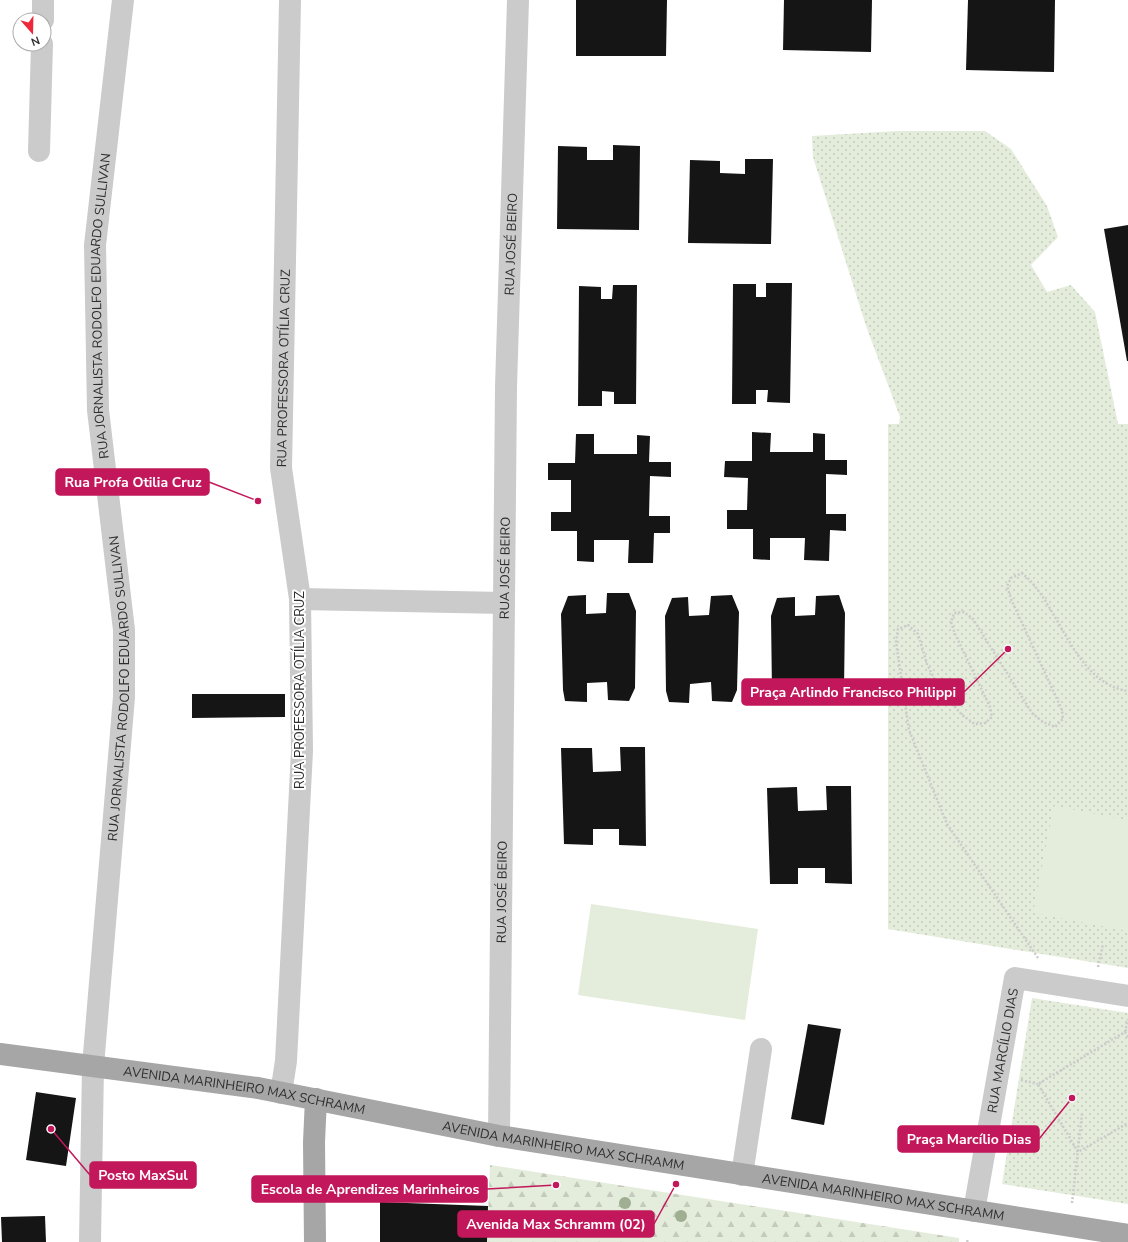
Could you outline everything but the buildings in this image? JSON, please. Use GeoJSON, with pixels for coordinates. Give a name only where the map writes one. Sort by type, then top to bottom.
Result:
{"type":"FeatureCollection","features":[{"type":"Feature","properties":{"kind":"main road","name":"AVENIDA MARINHEIRO MAX SCHRAMM"},"geometry":{"type":"LineString","coordinates":[[0,1054],[258,1088],[499,1136],[1128,1235]]}},
{"type":"Feature","properties":{"kind":"main road"},"geometry":{"type":"LineString","coordinates":[[315,1242],[314,1142],[316,1099]]}},
{"type":"Feature","properties":{"kind":"street"},"geometry":{"type":"LineString","coordinates":[[43,0],[43,12]]}},
{"type":"Feature","properties":{"kind":"street","name":"RUA JORNALISTA RODOLFO EDUARDO SULLIVAN"},"geometry":{"type":"LineString","coordinates":[[90,1242],[93,1066],[124,697],[124,630],[98,410],[95,245],[123,0]]}},
{"type":"Feature","properties":{"kind":"street","name":"RUA PROFESSORA OTÍLIA CRUZ"},"geometry":{"type":"LineString","coordinates":[[281,1093],[286,1061],[302,751],[300,599],[281,468],[290,0]]}},
{"type":"Feature","properties":{"kind":"street","name":"RUA JOSÉ BEIRO"},"geometry":{"type":"LineString","coordinates":[[499,1136],[506,387],[518,0]]}},
{"type":"Feature","properties":{"kind":"street"},"geometry":{"type":"LineString","coordinates":[[39,151],[42,52]]}},
{"type":"Feature","properties":{"kind":"street"},"geometry":{"type":"LineString","coordinates":[[300,599],[504,603]]}},
{"type":"Feature","properties":{"kind":"street","name":"RUA MARCÍLIO DIAS"},"geometry":{"type":"LineString","coordinates":[[974,1211],[1015,978],[1128,996]]}},
{"type":"Feature","properties":{"kind":"street"},"geometry":{"type":"LineString","coordinates":[[742,1175],[761,1049]]}},
{"type":"Feature","properties":{"kind":"path"},"geometry":{"type":"LineString","coordinates":[[1056,985],[947,824],[909,730],[896,642],[898,629],[908,625],[918,634],[928,664],[939,688],[968,720],[975,724],[985,723],[992,717],[990,707],[954,634],[951,622],[954,613],[964,612],[974,619],[1032,714],[1043,722],[1055,727],[1063,719],[1062,710],[1011,599],[1007,586],[1011,578],[1022,573],[1033,582],[1075,650],[1099,680],[1119,689],[1128,691]]}},
{"type":"Feature","properties":{"kind":"path"},"geometry":{"type":"LineString","coordinates":[[1128,1017],[1125,1032],[1128,1037]]}},
{"type":"Feature","properties":{"kind":"path"},"geometry":{"type":"LineString","coordinates":[[1078,1152],[1038,1084],[1125,1032]]}},
{"type":"Feature","properties":{"kind":"path"},"geometry":{"type":"LineString","coordinates":[[1070,1226],[1082,1114]]}},
{"type":"Feature","properties":{"kind":"path"},"geometry":{"type":"LineString","coordinates":[[1078,1152],[1128,1123]]}},
{"type":"Feature","properties":{"kind":"green space"},"geometry":{"type":"Polygon","coordinates":[[[898,131],[985,131],[1011,149],[1047,206],[1058,237],[1031,265],[1047,292],[1071,285],[1095,312],[1118,424],[1128,424],[1128,968],[888,929],[888,424],[899,424],[900,417],[866,326],[813,157],[812,136],[898,131]]]}},
{"type":"Feature","properties":{"kind":"green space"},"geometry":{"type":"Polygon","coordinates":[[[1054,806],[1128,820],[1128,931],[1033,913],[1054,806]]]}},
{"type":"Feature","properties":{"kind":"green space"},"geometry":{"type":"Polygon","coordinates":[[[591,904],[758,929],[745,1020],[578,995],[591,904]]]}},
{"type":"Feature","properties":{"kind":"green space"},"geometry":{"type":"Polygon","coordinates":[[[1032,998],[1128,1013],[1128,1204],[1002,1184],[1032,998]]]}},
{"type":"Feature","properties":{"kind":"green space"},"geometry":{"type":"Polygon","coordinates":[[[490,1165],[959,1238],[959,1242],[487,1242],[490,1165]]]}},
{"type":"Feature","properties":{"kind":"place","name":"Rua Profa Otilia Cruz"},"geometry":{"type":"Point","coordinates":[258,501]}},
{"type":"Feature","properties":{"kind":"place","name":"Praça Arlindo Francisco Philippi"},"geometry":{"type":"Point","coordinates":[1008,649]}},
{"type":"Feature","properties":{"kind":"place","name":"Praça Marcílio Dias"},"geometry":{"type":"Point","coordinates":[1072,1098]}},
{"type":"Feature","properties":{"kind":"place","name":"Posto MaxSul"},"geometry":{"type":"Point","coordinates":[51,1129]}},
{"type":"Feature","properties":{"kind":"place","name":"Avenida Max Schramm (02)"},"geometry":{"type":"Point","coordinates":[676,1184]}},
{"type":"Feature","properties":{"kind":"place","name":"Escola de Aprendizes Marinheiros"},"geometry":{"type":"Point","coordinates":[556,1185]}}]}
